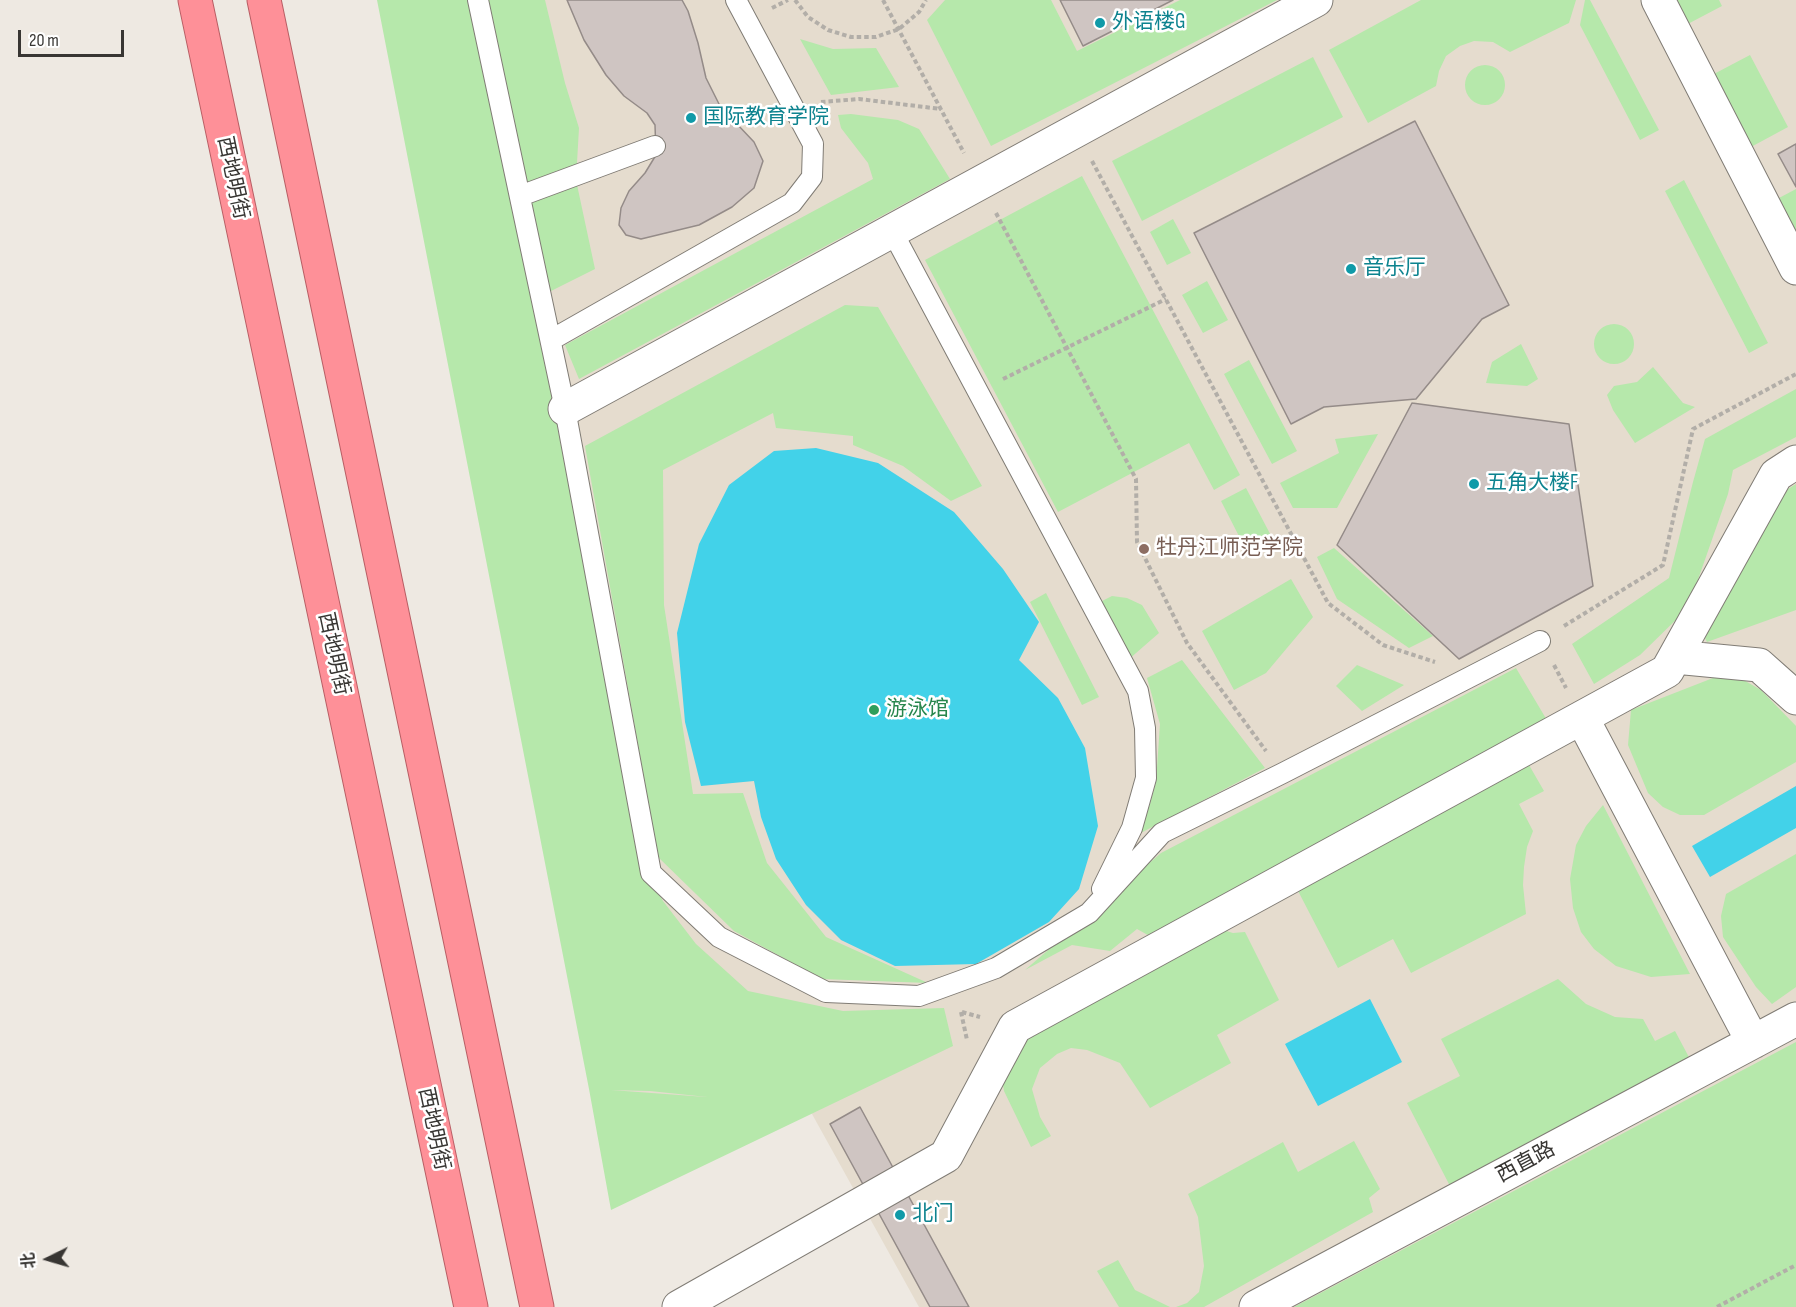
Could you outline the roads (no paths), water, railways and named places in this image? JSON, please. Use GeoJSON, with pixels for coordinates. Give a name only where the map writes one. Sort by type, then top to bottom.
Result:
{"type":"FeatureCollection","features":[{"type":"Feature","properties":{"kind":"highway","name":"西地明街"},"geometry":{"type":"LineString","coordinates":[[195,0],[471,1307]]}},
{"type":"Feature","properties":{"kind":"highway"},"geometry":{"type":"LineString","coordinates":[[264,0],[537,1307]]}},
{"type":"Feature","properties":{"kind":"street"},"geometry":{"type":"LineString","coordinates":[[565,409],[1316,0]]}},
{"type":"Feature","properties":{"kind":"street"},"geometry":{"type":"LineString","coordinates":[[1658,0],[1796,268]]}},
{"type":"Feature","properties":{"kind":"street"},"geometry":{"type":"LineString","coordinates":[[679,1307],[946,1156],[1015,1027],[1667,671],[1776,475],[1796,462]]}},
{"type":"Feature","properties":{"kind":"street"},"geometry":{"type":"LineString","coordinates":[[1675,657],[1759,665],[1796,698]]}},
{"type":"Feature","properties":{"kind":"street"},"geometry":{"type":"LineString","coordinates":[[1582,718],[1753,1042]]}},
{"type":"Feature","properties":{"kind":"street","name":"西直路"},"geometry":{"type":"LineString","coordinates":[[1256,1307],[1796,1019]]}},
{"type":"Feature","properties":{"kind":"lane"},"geometry":{"type":"LineString","coordinates":[[478,0],[565,409],[651,873],[719,937],[826,992],[919,996],[996,969],[1089,913],[1162,833],[1540,640]]}},
{"type":"Feature","properties":{"kind":"lane"},"geometry":{"type":"LineString","coordinates":[[551,340],[792,203],[812,177],[813,144],[736,0]]}},
{"type":"Feature","properties":{"kind":"lane"},"geometry":{"type":"LineString","coordinates":[[520,196],[656,146]]}},
{"type":"Feature","properties":{"kind":"lane"},"geometry":{"type":"LineString","coordinates":[[892,231],[1138,691],[1145,728],[1146,778],[1132,828],[1089,913]]}},
{"type":"Feature","properties":{"kind":"water","name":"游泳馆"},"geometry":{"type":"Polygon","coordinates":[[[816,448],[878,463],[954,512],[1003,569],[1039,622],[1019,660],[1058,698],[1085,748],[1098,826],[1079,889],[1049,922],[976,964],[895,966],[841,940],[806,905],[776,859],[761,817],[754,781],[701,786],[685,722],[677,633],[699,544],[729,485],[774,451],[816,448]]]}},
{"type":"Feature","properties":{"kind":"water"},"geometry":{"type":"Polygon","coordinates":[[[1796,786],[1796,828],[1710,877],[1692,846],[1796,786]]]}},
{"type":"Feature","properties":{"kind":"water"},"geometry":{"type":"Polygon","coordinates":[[[1370,999],[1402,1062],[1318,1106],[1285,1044],[1370,999]]]}},
{"type":"Feature","properties":{"kind":"place","name":"外语楼G"},"geometry":{"type":"Point","coordinates":[1100,23]}},
{"type":"Feature","properties":{"kind":"place","name":"国际教育学院"},"geometry":{"type":"Point","coordinates":[691,118]}},
{"type":"Feature","properties":{"kind":"place","name":"音乐厅"},"geometry":{"type":"Point","coordinates":[1351,269]}},
{"type":"Feature","properties":{"kind":"place","name":"五角大楼F"},"geometry":{"type":"Point","coordinates":[1474,484]}},
{"type":"Feature","properties":{"kind":"place","name":"牡丹江师范学院"},"geometry":{"type":"Point","coordinates":[1144,549]}},
{"type":"Feature","properties":{"kind":"place","name":"游泳馆"},"geometry":{"type":"Point","coordinates":[874,710]}},
{"type":"Feature","properties":{"kind":"place","name":"北门"},"geometry":{"type":"Point","coordinates":[900,1215]}}]}
